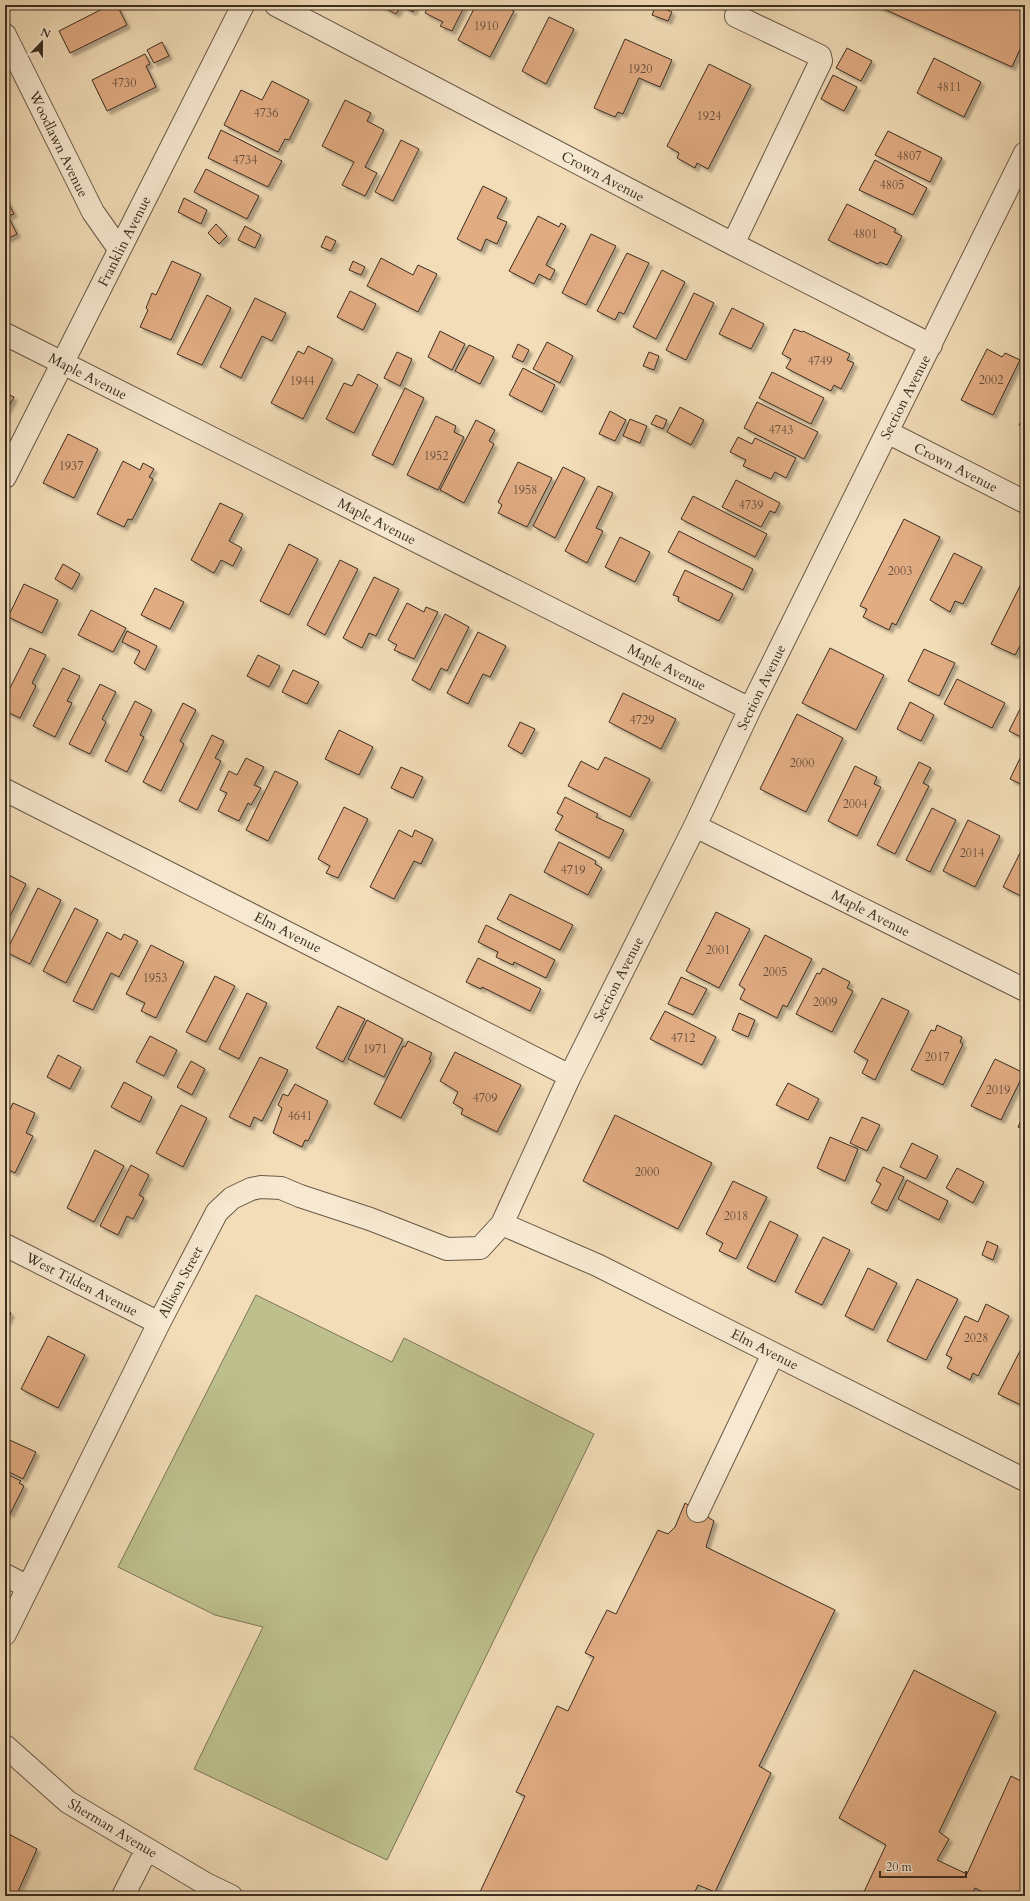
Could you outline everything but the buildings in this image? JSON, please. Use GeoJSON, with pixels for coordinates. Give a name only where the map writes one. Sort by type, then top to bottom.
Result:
{"type":"FeatureCollection","features":[{"type":"Feature","properties":{"kind":"street","name":"Franklin Avenue"},"geometry":{"type":"LineString","coordinates":[[5,477],[243,5]]}},
{"type":"Feature","properties":{"kind":"street","name":"Crown Avenue"},"geometry":{"type":"LineString","coordinates":[[276,5],[733,244],[931,345]]}},
{"type":"Feature","properties":{"kind":"street"},"geometry":{"type":"LineString","coordinates":[[733,244],[821,61],[820,56],[736,16]]}},
{"type":"Feature","properties":{"kind":"street","name":"Woodlawn Avenue"},"geometry":{"type":"LineString","coordinates":[[5,35],[93,212],[119,249]]}},
{"type":"Feature","properties":{"kind":"street","name":"Section Avenue"},"geometry":{"type":"LineString","coordinates":[[502,1224],[570,1076],[695,826],[750,708],[1025,153]]}},
{"type":"Feature","properties":{"kind":"street","name":"Maple Avenue"},"geometry":{"type":"LineString","coordinates":[[5,334],[750,708]]}},
{"type":"Feature","properties":{"kind":"street","name":"Crown Avenue"},"geometry":{"type":"LineString","coordinates":[[887,432],[1025,502]]}},
{"type":"Feature","properties":{"kind":"street","name":"Elm Avenue"},"geometry":{"type":"LineString","coordinates":[[5,790],[570,1076]]}},
{"type":"Feature","properties":{"kind":"street","name":"Maple Avenue"},"geometry":{"type":"LineString","coordinates":[[695,826],[1025,990]]}},
{"type":"Feature","properties":{"kind":"street","name":"Allison Street"},"geometry":{"type":"LineString","coordinates":[[5,1634],[159,1323],[217,1212],[232,1198],[250,1189],[261,1187],[281,1188],[300,1196],[370,1219],[447,1249],[480,1248],[502,1224]]}},
{"type":"Feature","properties":{"kind":"street","name":"Elm Avenue"},"geometry":{"type":"LineString","coordinates":[[502,1224],[598,1265],[1025,1480]]}},
{"type":"Feature","properties":{"kind":"street","name":"West Tilden Avenue"},"geometry":{"type":"LineString","coordinates":[[5,1245],[159,1323]]}},
{"type":"Feature","properties":{"kind":"street"},"geometry":{"type":"LineString","coordinates":[[698,1511],[773,1354]]}},
{"type":"Feature","properties":{"kind":"street"},"geometry":{"type":"LineString","coordinates":[[5,1575],[28,1587]]}},
{"type":"Feature","properties":{"kind":"street","name":"Sherman Avenue"},"geometry":{"type":"LineString","coordinates":[[5,1746],[68,1802],[147,1849],[203,1890],[231,1896]]}},
{"type":"Feature","properties":{"kind":"street"},"geometry":{"type":"LineString","coordinates":[[123,1896],[147,1849]]}},
{"type":"Feature","properties":{"kind":"green space"},"geometry":{"type":"Polygon","coordinates":[[[256,1295],[392,1362],[404,1338],[594,1434],[387,1860],[194,1769],[263,1627],[215,1615],[118,1567],[256,1295]]]}}]}
